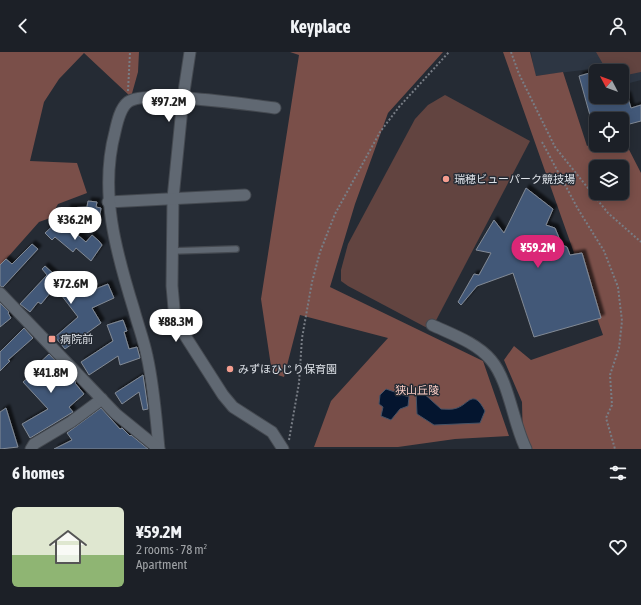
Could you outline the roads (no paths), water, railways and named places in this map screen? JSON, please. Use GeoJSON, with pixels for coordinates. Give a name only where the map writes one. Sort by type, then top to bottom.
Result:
{"type":"FeatureCollection","features":[{"type":"Feature","properties":{"kind":"street"},"geometry":{"type":"LineString","coordinates":[[190,52],[183,98],[172,198],[172,308],[175,320],[223,395],[234,407],[272,432],[286,445]]}},
{"type":"Feature","properties":{"kind":"street"},"geometry":{"type":"LineString","coordinates":[[159,449],[154,394],[147,355],[115,241],[108,202],[109,159],[118,118],[128,102],[137,98],[183,98],[275,108]]}},
{"type":"Feature","properties":{"kind":"street"},"geometry":{"type":"LineString","coordinates":[[108,202],[245,195]]}},
{"type":"Feature","properties":{"kind":"street"},"geometry":{"type":"LineString","coordinates":[[0,293],[102,399],[159,449]]}},
{"type":"Feature","properties":{"kind":"street"},"geometry":{"type":"LineString","coordinates":[[432,325],[482,351],[491,360],[499,372],[526,449]]}},
{"type":"Feature","properties":{"kind":"street"},"geometry":{"type":"LineString","coordinates":[[30,449],[34,444],[71,422],[102,399]]}},
{"type":"Feature","properties":{"kind":"lane"},"geometry":{"type":"LineString","coordinates":[[172,250],[236,249]]}},
{"type":"Feature","properties":{"kind":"water"},"geometry":{"type":"Polygon","coordinates":[[[386,389],[409,397],[408,406],[400,409],[391,420],[381,416],[383,407],[379,404],[380,395],[386,389]]]}},
{"type":"Feature","properties":{"kind":"water"},"geometry":{"type":"Polygon","coordinates":[[[421,391],[441,409],[455,409],[471,399],[477,400],[485,411],[480,423],[434,425],[417,414],[416,392],[421,391]]]}},
{"type":"Feature","properties":{"kind":"place","name":"瑞穂ビューパーク競技場"},"geometry":{"type":"Point","coordinates":[446,179]}},
{"type":"Feature","properties":{"kind":"place","name":"病院前"},"geometry":{"type":"Point","coordinates":[52,339]}},
{"type":"Feature","properties":{"kind":"place","name":"みずほひじり保育園"},"geometry":{"type":"Point","coordinates":[230,369]}},
{"type":"Feature","properties":{"kind":"park label","name":"狭山丘陵"},"geometry":{"type":"Point","coordinates":[417,390]}}]}
